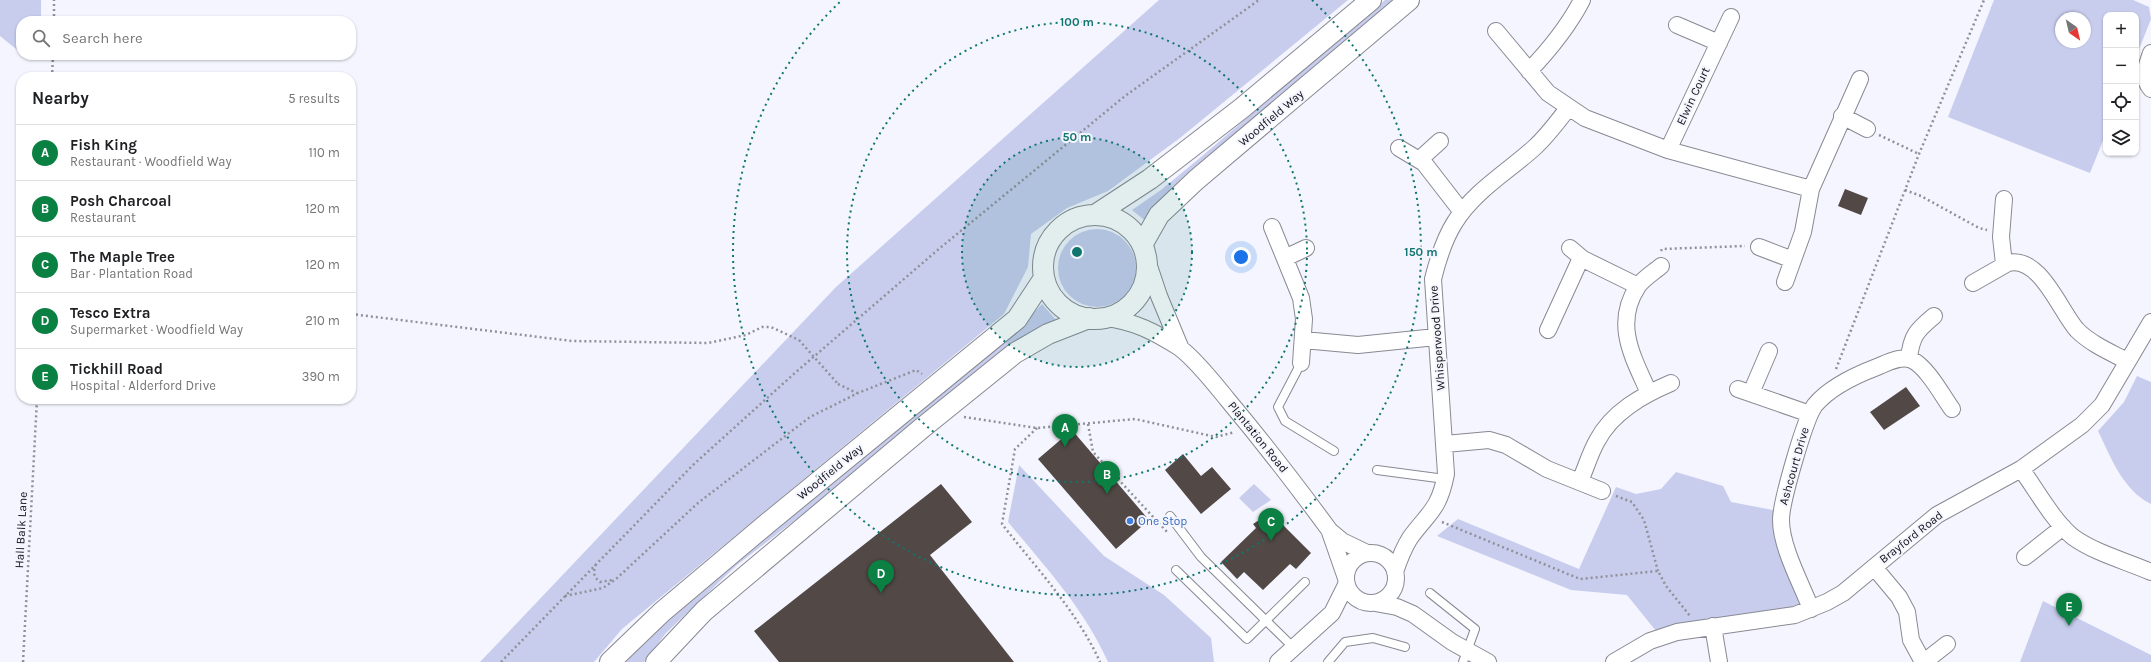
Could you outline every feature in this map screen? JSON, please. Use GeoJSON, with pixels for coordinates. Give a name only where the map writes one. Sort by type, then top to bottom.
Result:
{"type":"FeatureCollection","features":[{"type":"Feature","properties":{"kind":"street"},"geometry":{"type":"LineString","coordinates":[[1095,215],[1150,179],[1242,108],[1371,0]]}},
{"type":"Feature","properties":{"kind":"street","name":"Woodfield Way"},"geometry":{"type":"LineString","coordinates":[[1145,254],[1159,215],[1196,180],[1409,0]]}},
{"type":"Feature","properties":{"kind":"street"},"geometry":{"type":"LineString","coordinates":[[1529,71],[1567,27],[1582,0]]}},
{"type":"Feature","properties":{"kind":"street","name":"Elwin Court"},"geometry":{"type":"LineString","coordinates":[[1668,150],[1731,17]]}},
{"type":"Feature","properties":{"kind":"street"},"geometry":{"type":"LineString","coordinates":[[1677,25],[1719,43]]}},
{"type":"Feature","properties":{"kind":"street"},"geometry":{"type":"LineString","coordinates":[[1496,31],[1548,93],[1585,118],[1668,150],[1811,189]]}},
{"type":"Feature","properties":{"kind":"street"},"geometry":{"type":"LineString","coordinates":[[2151,53],[2145,71],[2146,79],[2151,89]]}},
{"type":"Feature","properties":{"kind":"street"},"geometry":{"type":"LineString","coordinates":[[1785,282],[1794,260],[1802,232],[1811,189],[1842,116],[1860,79]]}},
{"type":"Feature","properties":{"kind":"street","name":"Whisperwood Drive"},"geometry":{"type":"LineString","coordinates":[[1396,577],[1402,553],[1410,538],[1429,517],[1437,504],[1445,479],[1445,444],[1436,337],[1433,279],[1445,241],[1462,212],[1474,199],[1536,146],[1569,107]]}},
{"type":"Feature","properties":{"kind":"street"},"geometry":{"type":"LineString","coordinates":[[1842,116],[1867,129]]}},
{"type":"Feature","properties":{"kind":"street"},"geometry":{"type":"LineString","coordinates":[[1419,160],[1440,141]]}},
{"type":"Feature","properties":{"kind":"street"},"geometry":{"type":"LineString","coordinates":[[1399,148],[1424,163],[1462,212]]}},
{"type":"Feature","properties":{"kind":"street"},"geometry":{"type":"LineString","coordinates":[[2004,199],[2002,232],[2004,264]]}},
{"type":"Feature","properties":{"kind":"street"},"geometry":{"type":"LineString","coordinates":[[1095,215],[1106,216],[1123,222],[1136,234],[1145,254],[1145,280],[1140,293],[1129,306],[1116,314],[1097,318],[1072,313],[1057,302],[1044,278],[1044,260],[1049,243],[1062,227],[1077,218],[1095,215]]}},
{"type":"Feature","properties":{"kind":"street"},"geometry":{"type":"LineString","coordinates":[[1272,227],[1301,298],[1304,319],[1301,363]]}},
{"type":"Feature","properties":{"kind":"street"},"geometry":{"type":"LineString","coordinates":[[1759,247],[1794,260]]}},
{"type":"Feature","properties":{"kind":"street"},"geometry":{"type":"LineString","coordinates":[[1285,258],[1306,248]]}},
{"type":"Feature","properties":{"kind":"street"},"geometry":{"type":"LineString","coordinates":[[1548,330],[1575,253],[1638,286]]}},
{"type":"Feature","properties":{"kind":"street","name":"Plantation Road"},"geometry":{"type":"LineString","coordinates":[[1145,254],[1159,296],[1181,349]]}},
{"type":"Feature","properties":{"kind":"street"},"geometry":{"type":"LineString","coordinates":[[1973,283],[2004,264],[2013,261],[2032,270],[2046,281],[2065,314],[2078,330],[2094,344],[2127,360]]}},
{"type":"Feature","properties":{"kind":"street"},"geometry":{"type":"LineString","coordinates":[[1649,393],[1630,350],[1626,333],[1626,320],[1638,286],[1661,266]]}},
{"type":"Feature","properties":{"kind":"street","name":"Woodfield Way"},"geometry":{"type":"LineString","coordinates":[[610,662],[674,602],[1018,319],[1044,278]]}},
{"type":"Feature","properties":{"kind":"street"},"geometry":{"type":"LineString","coordinates":[[1934,316],[1914,335],[1910,345],[1909,359],[1924,370],[1952,409]]}},
{"type":"Feature","properties":{"kind":"street","name":"Woodfield Way"},"geometry":{"type":"LineString","coordinates":[[656,662],[704,611],[952,403],[1015,353],[1048,334],[1097,318]]}},
{"type":"Feature","properties":{"kind":"street","name":"Plantation Road"},"geometry":{"type":"LineString","coordinates":[[1097,318],[1126,320],[1140,326],[1181,349],[1210,379],[1250,427],[1330,531],[1342,541],[1371,554]]}},
{"type":"Feature","properties":{"kind":"street","name":"Brayford Road"},"geometry":{"type":"LineString","coordinates":[[1614,662],[1650,641],[1677,632],[1795,615],[1811,609],[1843,593],[1937,515],[2021,469],[2082,425],[2102,405],[2116,384],[2127,360],[2151,322]]}},
{"type":"Feature","properties":{"kind":"street"},"geometry":{"type":"LineString","coordinates":[[1303,340],[1358,345],[1436,337]]}},
{"type":"Feature","properties":{"kind":"street","name":"Ashcourt Drive"},"geometry":{"type":"LineString","coordinates":[[1769,351],[1745,391],[1810,414]]}},
{"type":"Feature","properties":{"kind":"street","name":"Ashcourt Drive"},"geometry":{"type":"LineString","coordinates":[[1811,609],[1786,547],[1781,520],[1783,500],[1810,414],[1815,405],[1834,389],[1858,375],[1897,359],[1909,359]]}},
{"type":"Feature","properties":{"kind":"street"},"geometry":{"type":"LineString","coordinates":[[1580,481],[1597,441],[1605,428],[1631,405],[1649,393],[1671,383]]}},
{"type":"Feature","properties":{"kind":"street"},"geometry":{"type":"LineString","coordinates":[[1445,444],[1489,440],[1506,444],[1547,469],[1602,491]]}},
{"type":"Feature","properties":{"kind":"street"},"geometry":{"type":"LineString","coordinates":[[2021,469],[2063,527],[2088,546],[2151,572]]}},
{"type":"Feature","properties":{"kind":"street"},"geometry":{"type":"LineString","coordinates":[[2025,557],[2063,527]]}},
{"type":"Feature","properties":{"kind":"street","name":"Plantation Road"},"geometry":{"type":"LineString","coordinates":[[1330,531],[1346,581]]}},
{"type":"Feature","properties":{"kind":"street","name":"Whisperwood Drive"},"geometry":{"type":"LineString","coordinates":[[1371,554],[1410,538]]}},
{"type":"Feature","properties":{"kind":"street"},"geometry":{"type":"LineString","coordinates":[[1289,656],[1332,613],[1346,581],[1347,569],[1353,561],[1371,554],[1385,558],[1391,564],[1413,614]]}},
{"type":"Feature","properties":{"kind":"street"},"geometry":{"type":"LineString","coordinates":[[1874,566],[1899,597],[1907,612],[1911,640],[1923,662],[1947,644]]}},
{"type":"Feature","properties":{"kind":"street"},"geometry":{"type":"LineString","coordinates":[[1332,613],[1352,605],[1382,601],[1390,594],[1396,577]]}},
{"type":"Feature","properties":{"kind":"street"},"geometry":{"type":"LineString","coordinates":[[1346,581],[1352,596],[1370,603],[1397,608],[1413,614],[1466,656],[1488,662]]}},
{"type":"Feature","properties":{"kind":"street"},"geometry":{"type":"LineString","coordinates":[[1706,627],[1719,662]]}},
{"type":"Feature","properties":{"kind":"lane"},"geometry":{"type":"LineString","coordinates":[[1301,363],[1278,406],[1285,421],[1334,451]]}},
{"type":"Feature","properties":{"kind":"lane"},"geometry":{"type":"LineString","coordinates":[[1377,470],[1445,479]]}},
{"type":"Feature","properties":{"kind":"lane"},"geometry":{"type":"LineString","coordinates":[[1170,516],[1201,557],[1266,621],[1289,656]]}},
{"type":"Feature","properties":{"kind":"lane"},"geometry":{"type":"LineString","coordinates":[[1176,570],[1247,639],[1305,582]]}},
{"type":"Feature","properties":{"kind":"lane"},"geometry":{"type":"LineString","coordinates":[[1430,593],[1475,629],[1466,656]]}},
{"type":"Feature","properties":{"kind":"lane"},"geometry":{"type":"LineString","coordinates":[[1328,662],[1346,642],[1373,638],[1405,647]]}},
{"type":"Feature","properties":{"kind":"path"},"geometry":{"type":"LineString","coordinates":[[54,0],[54,16]]}},
{"type":"Feature","properties":{"kind":"path"},"geometry":{"type":"LineString","coordinates":[[501,662],[694,464],[796,372],[940,248],[1125,96],[1259,0]]}},
{"type":"Feature","properties":{"kind":"path"},"geometry":{"type":"LineString","coordinates":[[1834,389],[1833,377],[1918,154],[1984,0]]}},
{"type":"Feature","properties":{"kind":"path"},"geometry":{"type":"LineString","coordinates":[[52,60],[52,72]]}},
{"type":"Feature","properties":{"kind":"path"},"geometry":{"type":"LineString","coordinates":[[1867,129],[1918,154]]}},
{"type":"Feature","properties":{"kind":"path"},"geometry":{"type":"LineString","coordinates":[[1905,190],[1921,196],[1979,228],[2002,232]]}},
{"type":"Feature","properties":{"kind":"path"},"geometry":{"type":"LineString","coordinates":[[1661,266],[1660,256],[1662,249],[1747,245],[1759,247]]}},
{"type":"Feature","properties":{"kind":"path"},"geometry":{"type":"LineString","coordinates":[[356,315],[572,341],[708,343],[746,335],[762,328],[771,327],[799,340],[838,384],[858,393]]}},
{"type":"Feature","properties":{"kind":"path"},"geometry":{"type":"LineString","coordinates":[[564,596],[604,588],[616,579],[698,503],[810,417],[858,393],[916,370],[938,384]]}},
{"type":"Feature","properties":{"kind":"path"},"geometry":{"type":"LineString","coordinates":[[952,403],[962,416],[1037,428],[1135,419],[1216,437],[1250,427]]}},
{"type":"Feature","properties":{"kind":"path","name":"Hall Balk Lane"},"geometry":{"type":"LineString","coordinates":[[23,662],[37,404]]}},
{"type":"Feature","properties":{"kind":"path"},"geometry":{"type":"LineString","coordinates":[[1088,424],[1093,452],[1162,530],[1168,534]]}},
{"type":"Feature","properties":{"kind":"path"},"geometry":{"type":"LineString","coordinates":[[1037,428],[1014,449],[1002,524],[1075,618],[1093,645],[1100,662]]}},
{"type":"Feature","properties":{"kind":"path"},"geometry":{"type":"LineString","coordinates":[[1602,491],[1632,502],[1644,520],[1658,570],[1666,586],[1706,627]]}},
{"type":"Feature","properties":{"kind":"path"},"geometry":{"type":"LineString","coordinates":[[1429,517],[1580,579],[1658,570]]}},
{"type":"Feature","properties":{"kind":"path"},"geometry":{"type":"LineString","coordinates":[[597,562],[593,572],[595,577],[600,582],[616,579]]}},
{"type":"Feature","properties":{"kind":"shaded area"},"geometry":{"type":"Polygon","coordinates":[[[0,0],[41,0],[41,16],[16,16],[16,49],[0,36],[0,0]]]}},
{"type":"Feature","properties":{"kind":"shaded area"},"geometry":{"type":"Polygon","coordinates":[[[1159,0],[1348,0],[1180,138],[1108,191],[1067,208],[1031,234],[1028,267],[1004,314],[622,629],[594,662],[480,662],[836,287],[1159,0]]]}},
{"type":"Feature","properties":{"kind":"shaded area"},"geometry":{"type":"Polygon","coordinates":[[[1385,0],[1393,0],[1236,134],[1147,222],[1132,210],[1161,190],[1201,157],[1385,0]]]}},
{"type":"Feature","properties":{"kind":"shaded area"},"geometry":{"type":"Polygon","coordinates":[[[1994,0],[2133,0],[2149,7],[2151,19],[2139,49],[2139,12],[2103,12],[2103,140],[2090,173],[1948,117],[1994,0]]]}},
{"type":"Feature","properties":{"kind":"shaded area"},"geometry":{"type":"Polygon","coordinates":[[[1097,229],[1112,232],[1119,236],[1129,246],[1133,253],[1136,268],[1133,283],[1129,290],[1119,300],[1112,304],[1097,307],[1082,304],[1075,300],[1065,290],[1061,283],[1058,268],[1061,253],[1065,246],[1075,236],[1082,232],[1097,229]]]}},
{"type":"Feature","properties":{"kind":"shaded area"},"geometry":{"type":"Polygon","coordinates":[[[1042,304],[1057,321],[1037,329],[1017,341],[817,503],[737,565],[666,633],[644,662],[624,662],[734,560],[1013,335],[1042,304]]]}},
{"type":"Feature","properties":{"kind":"shaded area"},"geometry":{"type":"Polygon","coordinates":[[[2137,376],[2151,382],[2151,504],[2141,498],[2125,482],[2113,462],[2098,431],[2124,402],[2137,376]]]}},
{"type":"Feature","properties":{"kind":"shaded area"},"geometry":{"type":"Polygon","coordinates":[[[1019,465],[1104,556],[1164,595],[1211,638],[1214,662],[1108,662],[1087,623],[1063,589],[1008,522],[1019,465]]]}},
{"type":"Feature","properties":{"kind":"shaded area"},"geometry":{"type":"Polygon","coordinates":[[[1676,472],[1723,486],[1731,502],[1778,511],[1806,605],[1656,631],[1627,595],[1571,590],[1437,536],[1458,519],[1579,569],[1616,487],[1636,494],[1661,489],[1676,472]]]}},
{"type":"Feature","properties":{"kind":"shaded area"},"geometry":{"type":"Polygon","coordinates":[[[1254,484],[1271,500],[1253,512],[1239,498],[1254,484]]]}},
{"type":"Feature","properties":{"kind":"shaded area"},"geometry":{"type":"Polygon","coordinates":[[[2043,601],[2151,655],[2151,662],[2020,662],[2043,601]]]}},
{"type":"Feature","properties":{"kind":"building"},"geometry":{"type":"Polygon","coordinates":[[[1845,189],[1868,198],[1861,215],[1838,206],[1845,189]]]}},
{"type":"Feature","properties":{"kind":"building"},"geometry":{"type":"Polygon","coordinates":[[[1906,387],[1920,406],[1884,430],[1870,412],[1906,387]]]}},
{"type":"Feature","properties":{"kind":"building"},"geometry":{"type":"Polygon","coordinates":[[[1072,430],[1149,520],[1116,549],[1038,459],[1072,430]]]}},
{"type":"Feature","properties":{"kind":"building"},"geometry":{"type":"Polygon","coordinates":[[[1183,454],[1201,476],[1212,467],[1231,489],[1201,514],[1165,470],[1183,454]]]}},
{"type":"Feature","properties":{"kind":"building"},"geometry":{"type":"Polygon","coordinates":[[[941,484],[972,522],[930,555],[1014,662],[779,662],[754,631],[941,484]]]}},
{"type":"Feature","properties":{"kind":"building"},"geometry":{"type":"Polygon","coordinates":[[[1273,511],[1284,526],[1311,553],[1296,569],[1290,564],[1263,590],[1244,572],[1237,579],[1221,562],[1256,528],[1253,524],[1273,511]]]}},
{"type":"Feature","properties":{"kind":"place","name":"Fish King"},"geometry":{"type":"Point","coordinates":[1065,447]}},
{"type":"Feature","properties":{"kind":"place","name":"Posh Charcoal"},"geometry":{"type":"Point","coordinates":[1107,494]}},
{"type":"Feature","properties":{"kind":"place","name":"One Stop"},"geometry":{"type":"Point","coordinates":[1130,521]}},
{"type":"Feature","properties":{"kind":"place","name":"The Maple Tree"},"geometry":{"type":"Point","coordinates":[1271,541]}},
{"type":"Feature","properties":{"kind":"place","name":"Tesco Extra"},"geometry":{"type":"Point","coordinates":[881,593]}},
{"type":"Feature","properties":{"kind":"place","name":"Tickhill Road"},"geometry":{"type":"Point","coordinates":[2069,626]}}]}
